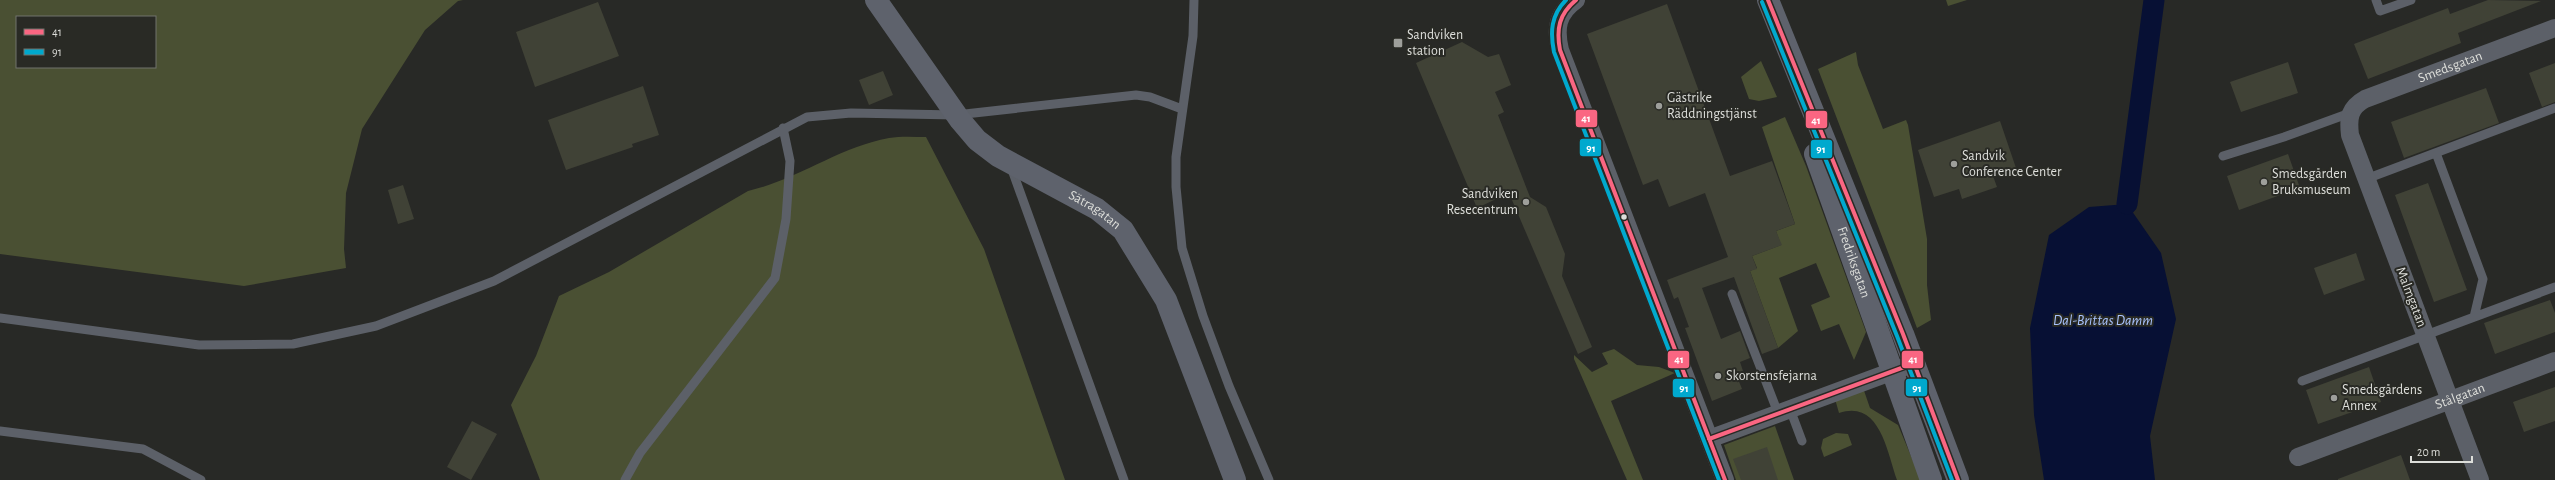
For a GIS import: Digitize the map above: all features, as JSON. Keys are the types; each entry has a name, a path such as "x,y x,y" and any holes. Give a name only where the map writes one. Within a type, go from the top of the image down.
{"street":[{"name":"Sätragatan","path":"876,0 956,115 980,142 1009,162 1097,208 1123,230 1166,300 1235,480"},
{"path":"1576,0 1562,14 1557,24 1557,36 1560,50 1681,370 1725,480"},
{"name":"Fredriksgatan","path":"1761,0 1891,371 1931,480"},
{"name":"Fredriksgatan","path":"1768,0 1915,363 1958,480"},
{"name":"Smedsgatan","path":"2350,113 2356,104 2365,99 2555,28"},
{"name":"Malmgatan","path":"2350,113 2350,135 2480,480"},
{"name":"Stålgatan","path":"2298,457 2555,361"},
{"path":"1709,439 1915,363"}],"lane":[{"path":"1194,0 1193,36 1176,157 1176,187 1182,248 1203,316 1229,386 1269,480"},
{"path":"2376,0 2380,11 2411,0"},
{"path":"0,318 199,345 293,344 376,326 494,280 783,128 807,117 851,112 956,115 1136,95 1150,97 1182,109"},
{"path":"2366,179 2555,108"},
{"path":"2223,156 2284,137 2350,113"},
{"path":"625,480 640,453 775,278 786,219 790,161 783,128"},
{"path":"2436,153 2483,280 2474,317"},
{"path":"1009,162 1124,480"},
{"path":"2302,381 2555,287"},
{"path":"1732,294 1784,411 1802,441"},
{"path":"0,431 143,449 201,480"}],"green space":[{"path":"0,0 463,0 458,1 425,30 362,129 346,193 344,249 346,268 244,286 0,254"},
{"path":"1946,0 1967,0 1948,6"},
{"path":"1856,52 1858,65 1883,129 1906,120 1908,125 1927,239 1927,285 1931,320 1917,328 1818,69"},
{"path":"1761,61 1777,97 1759,101 1749,99 1741,77"},
{"path":"1785,117 1806,166 1866,332 1854,360 1839,324 1821,331 1811,305 1830,297 1816,263 1779,278 1798,331 1778,348 1750,271 1757,268 1752,256 1781,245 1776,231 1795,224 1762,127"},
{"path":"894,137 926,137 984,249 1065,480 540,480 511,405 536,356 559,296 609,272 748,191 784,179 835,156 871,142"},
{"path":"1614,349 1637,365 1659,367 1675,373 1611,401 1643,480 1627,480 1574,359 1574,355 1592,372 1608,364 1602,353"},
{"path":"1861,382 1870,408 1898,425 1921,480 1897,480 1885,443 1880,431 1873,421 1864,414 1853,411 1839,413 1833,392"},
{"path":"1775,426 1794,480 1736,480 1724,445"},
{"path":"1836,433 1848,434 1852,445 1824,457 1821,448 1823,439"}],"water":[{"name":"Dal-Brittas Damm","path":"2127,204 2161,253 2176,319 2150,436 2155,480 2044,480 2034,415 2030,328 2049,235 2089,207"}],"building":[{"path":"2488,0 2541,1 2458,33 2461,43 2368,79 2354,44 2448,8 2450,14"},
{"path":"598,2 619,56 535,87 516,32"},
{"path":"1667,4 1730,176 1772,161 1795,224 1776,231 1782,245 1752,256 1757,269 1750,271 1778,348 1762,354 1734,277 1702,288 1721,339 1740,331 1750,358 1740,362 1743,371 1736,374 1742,389 1712,401 1685,328 1689,327 1678,297 1674,299 1667,280 1728,257 1705,193 1669,207 1658,179 1643,185 1587,34"},
{"path":"1462,42 1488,57 1499,54 1511,85 1495,92 1504,112 1498,115 1530,197 1546,207 1565,254 1562,276 1592,347 1578,354 1509,193 1477,208 1416,63"},
{"path":"2288,62 2298,93 2241,112 2230,82"},
{"path":"2555,63 2555,102 2542,107 2529,73"},
{"path":"883,71 893,95 869,105 859,80"},
{"path":"643,86 659,135 632,144 633,147 566,170 548,120"},
{"path":"2486,88 2499,123 2404,158 2391,122"},
{"path":"2000,121 2016,168 1993,176 1997,187 1962,199 1959,189 1934,197 1918,150"},
{"name":"Smedsgården Bruksmuseum","path":"2288,154 2300,188 2239,210 2227,176"},
{"path":"2428,183 2467,290 2434,302 2395,195"},
{"path":"403,185 414,219 398,224 388,190"},
{"path":"2356,253 2365,280 2324,295 2314,268"},
{"path":"2550,300 2555,313 2555,332 2495,354 2484,323"},
{"path":"2369,367 2381,402 2318,424 2306,390"},
{"path":"2555,387 2555,421 2524,432 2513,402"},
{"path":"472,421 497,434 471,480 447,467"},
{"path":"1767,447 1778,480 1741,480 1733,459"},
{"path":"2401,455 2410,480 2338,480 2338,479"}],"waterway":[{"path":"2127,204 2154,0"}],"transit line":[{"name":"91","path":"1566,0 1557,12 1553,24 1552,38 1554,52 1719,480"},
{"name":"41","path":"1576,0 1570,5 1562,16 1560,22 1558,35 1560,50 1725,480"},
{"name":"41","path":"1768,0 1903,334 1958,480"},
{"name":"91","path":"1762,2 1897,336 1952,480"},
{"name":"41","path":"1709,439 1915,363"}],"place":[{"name":"Sandviken station","path":"1398,43"},
{"name":"Gästrike Räddningstjänst","path":"1659,106"},
{"name":"Sandvik Conference Center","path":"1954,164"},
{"name":"Smedsgården Bruksmuseum","path":"2264,182"},
{"name":"Sandviken Resecentrum","path":"1526,202"},
{"name":"Skorstensfejarna","path":"1718,376"},
{"name":"Smedsgårdens Annex","path":"2334,398"}]}
